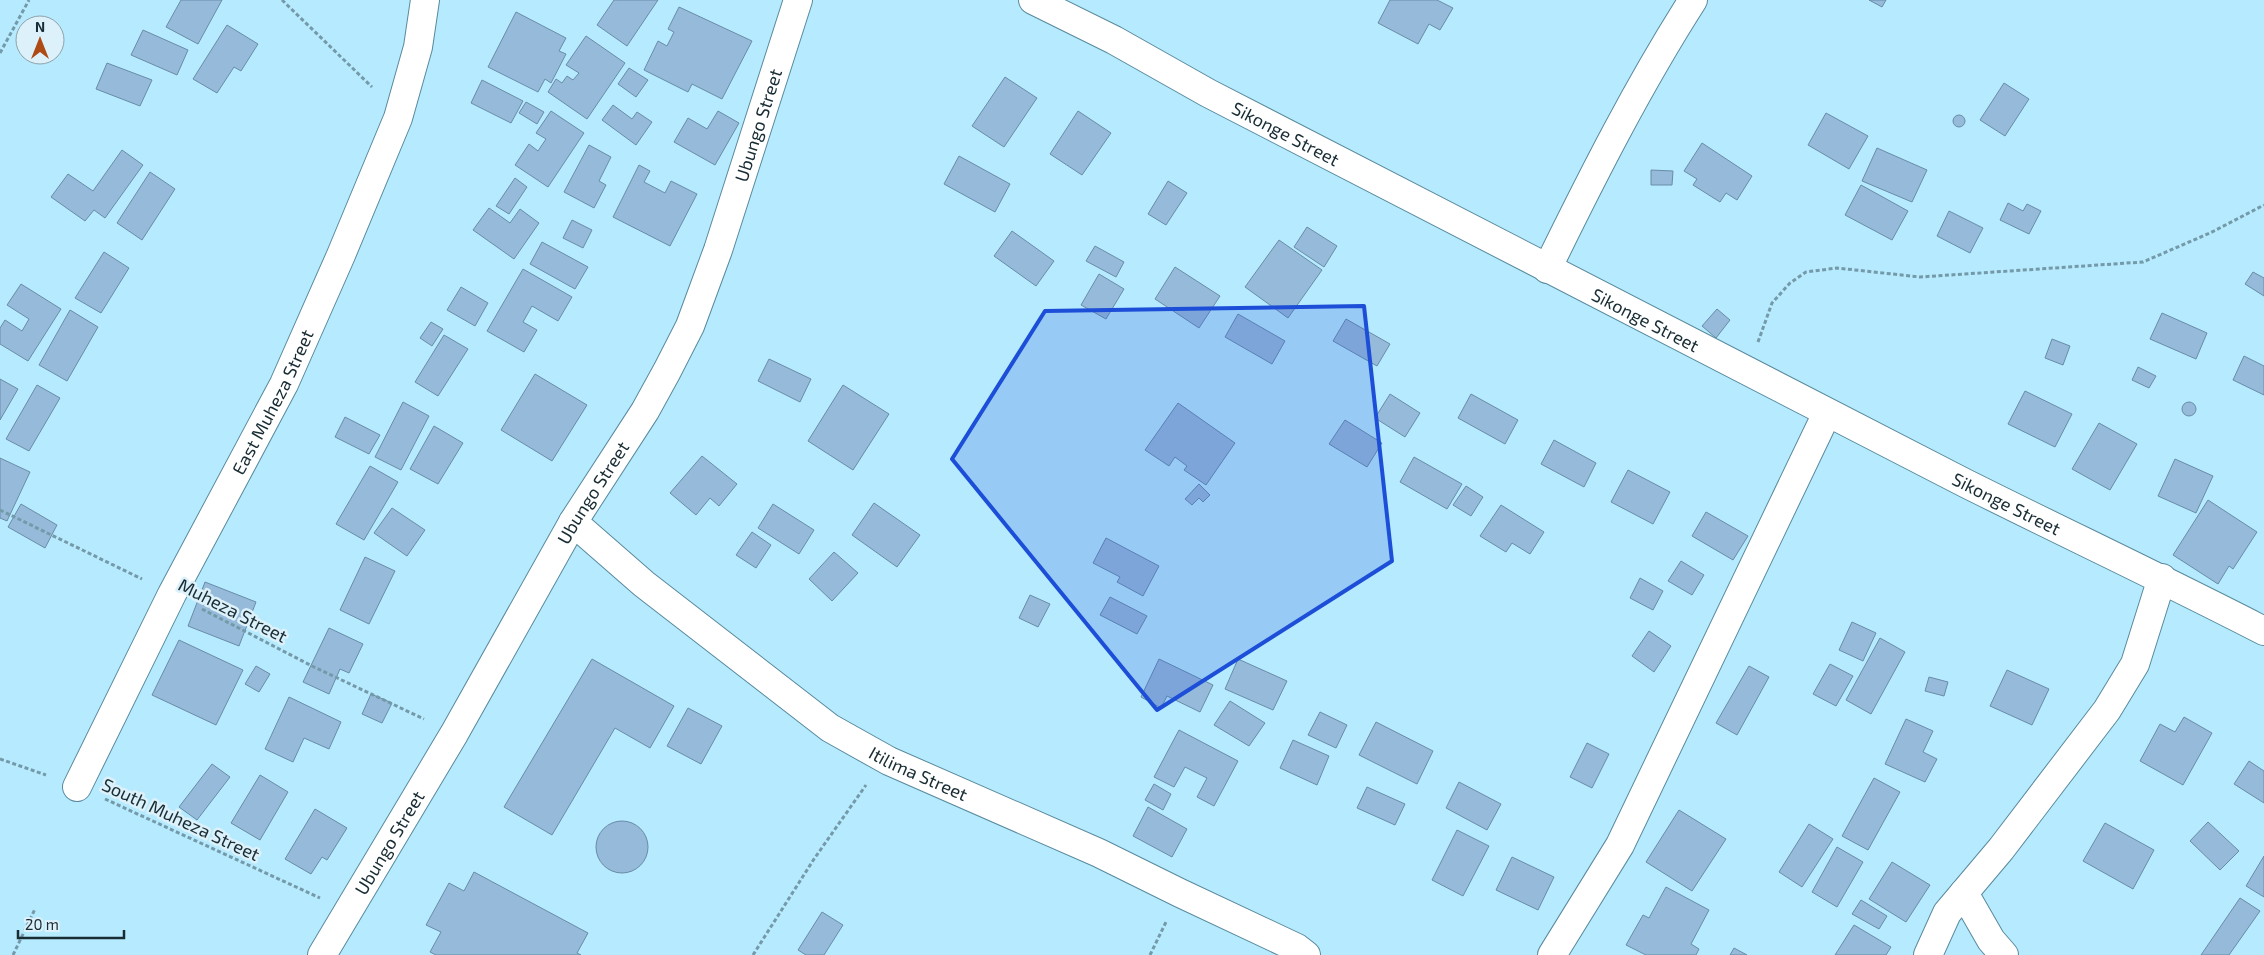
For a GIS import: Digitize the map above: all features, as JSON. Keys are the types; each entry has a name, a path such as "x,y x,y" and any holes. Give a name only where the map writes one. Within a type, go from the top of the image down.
{"street":[{"name":"East Muheza Street","path":"77,787 172,594 284,384 341,255 398,118 418,47 425,0"},
{"name":"Ubungo Street","path":"322,955 454,734 573,522 645,411 690,326 718,250 798,0"},
{"name":"Sikonge Street","path":"1033,0 1114,40 1208,93 1747,371 1969,484 2162,578 2264,631"},
{"path":"1547,268 1593,175 1650,70 1694,0"},
{"path":"1552,955 1620,845 1827,412"},
{"name":"Itilima Street","path":"573,522 644,584 830,728 890,761 1099,853 1297,948 1306,955"},
{"path":"1928,955 1947,913 2001,848 2107,710 2135,664 2162,578"},
{"path":"1964,893 1992,940 2004,955"}],"path":[{"path":"0,53 29,0"},
{"path":"282,0 366,79 398,118"},
{"path":"1747,371 1772,303 1790,283 1806,272 1837,268 1920,277 2143,262 2210,233 2264,206"},
{"name":"Muheza Street","path":"0,510 172,594 312,666 454,734"},
{"name":"South Muheza Street","path":"0,759 77,787 348,910"},
{"path":"753,955 860,791 890,761"},
{"path":"13,955 35,909"}],"highlighted area":[{"path":"1364,306 1392,561 1157,710 952,459 1045,311"}],"building":[{"path":"181,0 222,0 198,44 166,27"},
{"path":"614,0 658,0 627,46 597,25"},
{"path":"1390,0 1437,0 1453,8 1440,30 1429,24 1418,44 1378,23"},
{"path":"1869,0 1886,0 1882,7"},
{"path":"679,7 752,41 722,99 692,84 688,92 644,70 658,41 667,46 674,32 668,29"},
{"path":"516,12 566,38 559,51 566,54 551,83 545,79 538,92 488,67"},
{"path":"227,25 258,44 241,71 234,67 217,93 193,79"},
{"path":"143,30 188,50 177,75 131,55"},
{"path":"586,36 625,63 587,119 548,92 556,79 562,83 567,76 573,80 579,73 566,65"},
{"path":"107,63 152,80 140,106 96,89"},
{"path":"629,68 648,80 636,97 618,84"},
{"path":"1005,77 1037,98 1004,147 972,126"},
{"path":"482,80 523,101 511,123 471,103"},
{"path":"2004,83 2029,99 2005,136 1980,120"},
{"path":"526,102 544,112 537,124 519,113"},
{"path":"613,105 632,119 637,112 652,122 636,145 602,120"},
{"path":"551,111 584,133 548,187 515,165 529,144 538,151 546,139 536,133"},
{"path":"718,111 739,123 715,165 674,142 688,118 707,129"},
{"path":"1078,111 1111,133 1082,175 1050,154"},
{"path":"1826,113 1868,136 1849,169 1808,145"},
{"path":"1959,115 1965,121 1959,127 1953,121"},
{"path":"1702,143 1752,176 1737,200 1726,193 1720,202 1693,185 1697,179 1684,171"},
{"path":"589,145 611,157 599,181 606,185 594,208 564,192"},
{"path":"1877,148 1927,170 1912,202 1862,181"},
{"path":"122,150 143,165 105,218 94,210 85,221 51,197 68,174 93,191"},
{"path":"959,156 1010,184 995,212 944,184"},
{"path":"639,165 650,171 644,182 665,193 671,181 697,194 670,246 613,217"},
{"path":"1651,170 1673,171 1672,185 1651,185"},
{"path":"150,172 175,189 142,240 117,223"},
{"path":"515,178 527,187 509,214 496,206"},
{"path":"1168,181 1187,193 1166,225 1148,214"},
{"path":"1861,185 1908,211 1892,240 1845,215"},
{"path":"2008,203 2023,211 2027,204 2041,211 2029,234 2000,220"},
{"path":"489,208 510,223 520,209 539,223 514,259 473,230"},
{"path":"1949,211 1983,228 1970,253 1937,236"},
{"path":"572,220 592,230 583,248 563,238"},
{"path":"1307,227 1337,246 1324,267 1294,247"},
{"path":"1012,231 1054,261 1036,286 994,256"},
{"path":"1279,240 1322,270 1288,318 1245,287"},
{"path":"542,242 588,267 575,289 530,264"},
{"path":"1095,246 1124,262 1116,277 1086,261"},
{"path":"104,252 129,268 101,313 75,298"},
{"path":"1175,267 1220,296 1199,328 1155,299"},
{"path":"523,269 572,297 558,321 532,306 523,322 537,330 524,352 487,331"},
{"path":"2253,272 2264,278 2264,296 2245,284"},
{"path":"1099,274 1124,289 1106,319 1081,305"},
{"path":"21,284 61,309 28,361 0,344 0,328 5,320 22,331 29,319 7,305"},
{"path":"461,287 488,303 475,326 447,310"},
{"path":"1717,309 1730,320 1716,338 1702,326"},
{"path":"70,310 98,327 67,381 39,365"},
{"path":"2162,313 2207,333 2196,359 2150,339"},
{"path":"1238,314 1285,341 1272,364 1225,337"},
{"path":"1346,319 1390,344 1377,366 1333,341"},
{"path":"431,322 443,329 432,346 420,338"},
{"path":"444,335 468,349 438,396 415,382"},
{"path":"2052,339 2070,346 2063,365 2045,358"},
{"path":"2244,356 2264,366 2264,395 2233,380"},
{"path":"769,359 811,379 800,402 758,381"},
{"path":"2138,367 2156,376 2149,388 2132,380"},
{"path":"535,374 587,405 552,461 501,430"},
{"path":"0,379 18,389 0,420"},
{"path":"37,385 60,398 29,451 6,439"},
{"path":"843,385 889,414 853,470 808,441"},
{"path":"2025,391 2072,414 2055,447 2008,424"},
{"path":"1390,394 1420,413 1405,437 1375,418"},
{"path":"1471,394 1518,420 1505,444 1458,418"},
{"path":"403,402 429,416 401,470 375,457"},
{"path":"2186,402 2192,402 2196,409 2192,416 2186,416 2182,412 2182,406"},
{"path":"1178,403 1235,443 1206,485 1184,470 1187,466 1175,457 1169,466 1145,450"},
{"path":"345,417 380,435 369,454 335,437"},
{"path":"1345,420 1382,443 1367,467 1329,444"},
{"path":"2099,423 2137,444 2110,490 2072,469"},
{"path":"434,426 463,443 438,484 410,469"},
{"path":"1554,440 1596,463 1584,487 1541,464"},
{"path":"702,456 737,484 719,506 710,498 696,515 670,493"},
{"path":"1414,457 1462,484 1447,509 1400,482"},
{"path":"0,458 30,472 7,521 0,518"},
{"path":"2175,459 2213,476 2196,513 2158,496"},
{"path":"370,466 398,482 364,540 336,524"},
{"path":"1628,470 1670,492 1653,524 1611,502"},
{"path":"1199,484 1210,495 1203,502 1199,498 1192,505 1185,499"},
{"path":"1466,486 1483,497 1471,516 1453,505"},
{"path":"2208,500 2257,532 2233,569 2229,566 2218,584 2173,555"},
{"path":"874,503 920,535 897,567 852,535"},
{"path":"21,504 57,525 45,548 8,527"},
{"path":"773,504 814,530 799,554 758,528"},
{"path":"1501,505 1544,532 1530,554 1512,543 1506,552 1480,536"},
{"path":"392,508 425,530 407,556 374,533"},
{"path":"1706,512 1748,536 1733,560 1692,536"},
{"path":"752,532 771,545 756,568 736,555"},
{"path":"1106,538 1159,566 1143,596 1117,582 1120,577 1093,563"},
{"path":"834,552 858,573 832,601 809,579"},
{"path":"365,557 395,571 369,624 340,610"},
{"path":"1681,561 1704,575 1692,595 1668,581"},
{"path":"1640,578 1663,591 1653,610 1630,598"},
{"path":"205,582 256,602 239,646 188,626"},
{"path":"1030,595 1050,604 1038,627 1019,618"},
{"path":"1110,597 1147,616 1137,634 1100,615"},
{"path":"1852,622 1876,633 1863,661 1839,650"},
{"path":"329,628 363,644 349,673 340,669 329,694 303,682"},
{"path":"1649,631 1671,646 1654,672 1632,656"},
{"path":"1880,638 1905,652 1871,714 1846,700"},
{"path":"179,640 243,670 216,725 152,695"},
{"path":"592,659 674,706 650,748 615,728 552,835 504,807"},
{"path":"1159,659 1213,685 1200,712 1167,696 1161,708 1141,697"},
{"path":"1238,659 1287,681 1273,710 1225,689"},
{"path":"1830,664 1853,676 1836,706 1813,694"},
{"path":"256,666 270,674 259,692 245,684"},
{"path":"1749,666 1769,677 1737,735 1716,723"},
{"path":"2007,670 2049,689 2032,725 1990,706"},
{"path":"1929,677 1948,682 1944,696 1925,691"},
{"path":"371,694 392,703 382,723 362,714"},
{"path":"289,697 341,722 329,749 304,738 293,762 265,749"},
{"path":"1230,701 1265,723 1249,746 1214,725"},
{"path":"688,708 722,726 701,764 667,746"},
{"path":"1320,712 1347,725 1336,748 1308,735"},
{"path":"2184,717 2212,733 2183,785 2140,761 2160,724 2175,732"},
{"path":"1906,719 1933,731 1923,752 1937,759 1925,782 1885,764"},
{"path":"1376,722 1433,751 1417,784 1359,755"},
{"path":"1179,730 1238,761 1214,806 1197,797 1207,778 1185,767 1174,787 1154,777"},
{"path":"1293,740 1329,756 1317,785 1280,768"},
{"path":"1587,743 1609,754 1592,788 1570,777"},
{"path":"2249,761 2264,771 2264,803 2234,784"},
{"path":"212,764 230,777 197,820 179,807"},
{"path":"260,775 288,792 260,840 231,823"},
{"path":"1874,778 1900,792 1868,850 1842,836"},
{"path":"1459,782 1501,804 1487,830 1446,808"},
{"path":"1154,784 1171,794 1163,810 1145,800"},
{"path":"1367,787 1405,804 1395,825 1357,808"},
{"path":"1148,807 1187,829 1172,857 1133,836"},
{"path":"315,809 347,828 327,860 322,857 311,874 285,859"},
{"path":"1679,810 1726,839 1692,891 1646,862"},
{"path":"622,821 632,823 640,829 646,837 648,847 646,857 640,865 632,871 622,873 612,871 604,865 598,857 596,847 598,837 604,829 612,823"},
{"path":"2208,822 2239,851 2220,870 2190,841"},
{"path":"2105,823 2154,850 2133,889 2083,861"},
{"path":"1809,824 1833,839 1802,887 1779,872"},
{"path":"1457,830 1489,846 1463,896 1432,880"},
{"path":"1837,847 1863,862 1837,907 1812,892"},
{"path":"2264,856 2264,897 2246,886"},
{"path":"1512,857 1554,877 1538,910 1496,890"},
{"path":"1892,862 1930,885 1906,922 1869,899"},
{"path":"474,872 588,933 577,953 581,955 436,955 430,952 441,932 426,925 449,883 464,891"},
{"path":"1666,887 1709,910 1691,944 1699,949 1696,955 1646,955 1626,945 1643,915 1649,918"},
{"path":"2240,898 2260,911 2229,955 2201,955"},
{"path":"1861,900 1887,916 1879,929 1852,914"},
{"path":"822,912 843,925 824,955 806,955 798,950"},
{"path":"1854,925 1891,947 1886,955 1835,955"},
{"path":"1734,948 1747,955 1730,955"}]}
